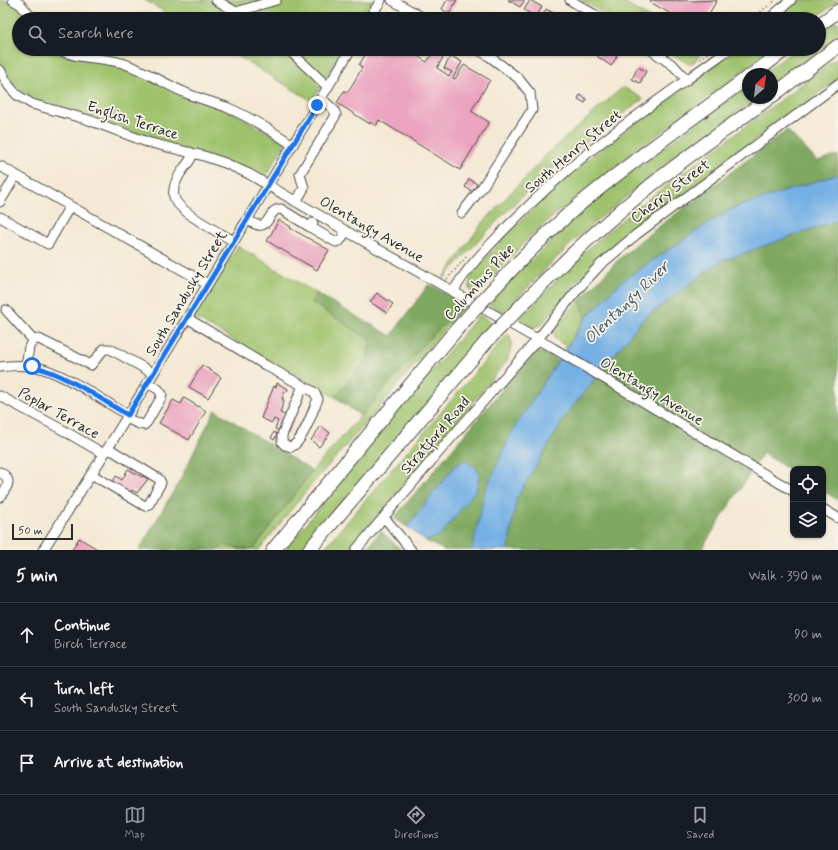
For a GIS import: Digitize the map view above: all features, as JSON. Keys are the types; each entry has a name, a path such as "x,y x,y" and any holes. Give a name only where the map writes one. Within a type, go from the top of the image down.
{"highway":[{"path":"826,20 838,11"},
{"path":"826,55 838,46"},
{"path":"760,68 776,56"},
{"path":"778,91 825,56"},
{"name":"Columbus Pike","path":"273,550 456,330 524,256 579,205 742,82"},
{"path":"309,550 487,341 547,278 583,244 644,191 761,104"}],"street":[{"path":"13,0 20,4 27,12"},
{"path":"216,0 233,12"},
{"path":"248,12 276,0"},
{"path":"373,12 381,0"},
{"path":"392,0 413,12"},
{"path":"570,0 590,12"},
{"path":"777,12 790,0"},
{"path":"80,56 116,62 134,67 186,93 246,116 271,130 293,145"},
{"path":"295,56 328,87"},
{"name":"South Sandusky Street","path":"43,550 106,451 347,56"},
{"path":"462,213 483,186 532,110 530,93 518,78 489,56"},
{"path":"660,56 674,66 687,80"},
{"name":"South Henry Street","path":"453,292 470,267 520,214 548,188 601,142 720,56"},
{"name":"English Terrace","path":"0,70 17,95 32,104 89,120 147,142 190,152 225,163 269,184"},
{"name":"Cherry Street","path":"537,340 578,289 618,249 838,84"},
{"path":"296,202 304,188 300,174 336,115 334,110 321,98"},
{"path":"190,152 190,161 185,166 176,182 174,199 185,211 234,241"},
{"path":"0,166 208,284"},
{"path":"0,202 16,175"},
{"name":"Olentangy Avenue","path":"269,184 296,202 346,231 553,348 790,489"},
{"path":"0,217 48,244 70,206"},
{"path":"247,220 258,226 262,225 266,222 273,211 276,209 281,209 336,242 340,241 346,231"},
{"path":"310,227 318,214"},
{"path":"6,310 33,340"},
{"path":"187,318 265,365 314,392 318,399 300,439 296,445 291,447 282,442 282,435 303,386"},
{"path":"33,340 39,339 91,366 104,349 110,349 153,373"},
{"path":"26,366 29,347 33,340"},
{"name":"Stratford Road","path":"356,550 537,340"},
{"path":"0,368 12,365 47,370 61,376 139,424 144,425 162,394 158,389 147,383"},
{"name":"Poplar Terrace","path":"0,396 159,479 161,483 149,504 145,506 91,474"},
{"path":"0,472 6,476 8,482 0,497"},
{"path":"826,511 838,518"},
{"path":"384,517 411,550"}],"path":[{"path":"760,12 776,0"}],"green space":[{"path":"0,0 4,0 13,3 23,12 12,12 12,56 73,56 114,63 231,111 286,143 264,179 152,140 123,128 78,113 44,105 16,87 0,64"},
{"path":"145,0 373,0 366,12 165,12"},
{"path":"581,0 619,0 640,12 601,12"},
{"path":"799,0 838,0 823,12 784,12"},
{"path":"833,22 838,22 838,38 826,47 826,27"},
{"path":"238,56 339,56 312,101"},
{"path":"675,56 699,56 700,57 690,65"},
{"path":"727,56 764,56 747,68 742,68 742,72 594,182 529,237 477,295 469,289 470,280 473,273 534,207 593,155"},
{"path":"786,56 814,56 778,83 778,68 770,68"},
{"path":"838,57 838,79 612,249 581,277 542,324 531,329 517,322 581,255 630,213 775,104 778,104 778,102"},
{"path":"623,87 643,99 546,174 498,220 442,280 480,226 549,152"},
{"path":"742,89 742,104 749,104 665,166 597,221 556,259 504,313 489,305 514,277 591,202"},
{"path":"787,130 817,161 838,155 838,174 734,208 695,232 621,282 585,318 580,300 619,259 640,241"},
{"path":"838,220 838,500 826,493 826,466 790,466 790,470 763,453 701,550 508,550 516,499 569,411 643,319 721,261"},
{"path":"238,246 316,293 313,303 371,340 367,360 335,397 193,317"},
{"path":"429,284 465,305 432,335 361,416 335,397 367,360 371,340 312,303 316,293 391,336"},
{"path":"580,300 585,318 567,347 555,339 554,328"},
{"path":"465,305 366,423 311,485 259,550 253,550 312,471 432,335"},
{"path":"479,315 495,325 303,550 285,550 348,472"},
{"path":"508,334 512,343 507,361 349,550 323,550"},
{"path":"543,352 558,361 513,430 485,491 472,550 444,550 426,541 441,535 455,466 407,527 394,518 533,353"},
{"path":"215,410 312,471 253,550 224,545 219,550 139,550 180,480"},
{"path":"381,531 401,550 365,550"},
{"path":"223,545 248,550 219,550"}],"water":[{"name":"Olentangy River","path":"838,174 838,220 721,261 643,319 569,411 516,499 508,550 472,550 485,491 513,430 586,318 621,282 695,232 734,208"},
{"path":"464,460 476,467 479,474 477,488 441,535 426,541 407,527 455,466"}],"building":[{"path":"447,0 457,0 450,12 446,12 442,9"},
{"path":"508,0 525,0 520,7"},
{"path":"530,0 542,7 539,12 527,12 524,10"},
{"path":"651,0 717,0 710,12 668,12 650,2"},
{"path":"364,56 417,56 427,62 431,56 444,56 437,68 449,76 452,72 444,68 451,56 462,62 453,78 455,79 464,65 490,80 471,111 489,122 460,170 379,120 376,126 370,122 370,124 337,103 344,91 348,92 362,68 359,65"},
{"path":"597,56 617,56 611,66"},
{"path":"638,67 646,71 640,83 632,79"},
{"path":"580,95 587,99 585,103 578,99"},
{"path":"469,179 477,184 473,192 465,187"},
{"path":"279,220 291,227 290,228 329,250 317,270 267,241"},
{"path":"377,293 393,304 387,313 370,302"},
{"path":"202,365 221,377 208,398 189,387"},
{"path":"277,383 288,389 287,392 285,391 282,399 284,400 280,413 294,419 288,434 275,429 278,421 274,419 272,423 261,418 274,386 276,387"},
{"path":"184,398 206,411 189,440 159,423 173,400 181,404"},
{"path":"321,426 330,433 319,447 311,440"},
{"path":"274,432 277,434 274,440 271,438"},
{"path":"128,469 148,479 137,493 132,490 129,494 112,484 116,476 122,480"},
{"path":"79,538 99,550 72,550"}],"route":[{"path":"32,366 61,376 128,415 317,105"}]}
